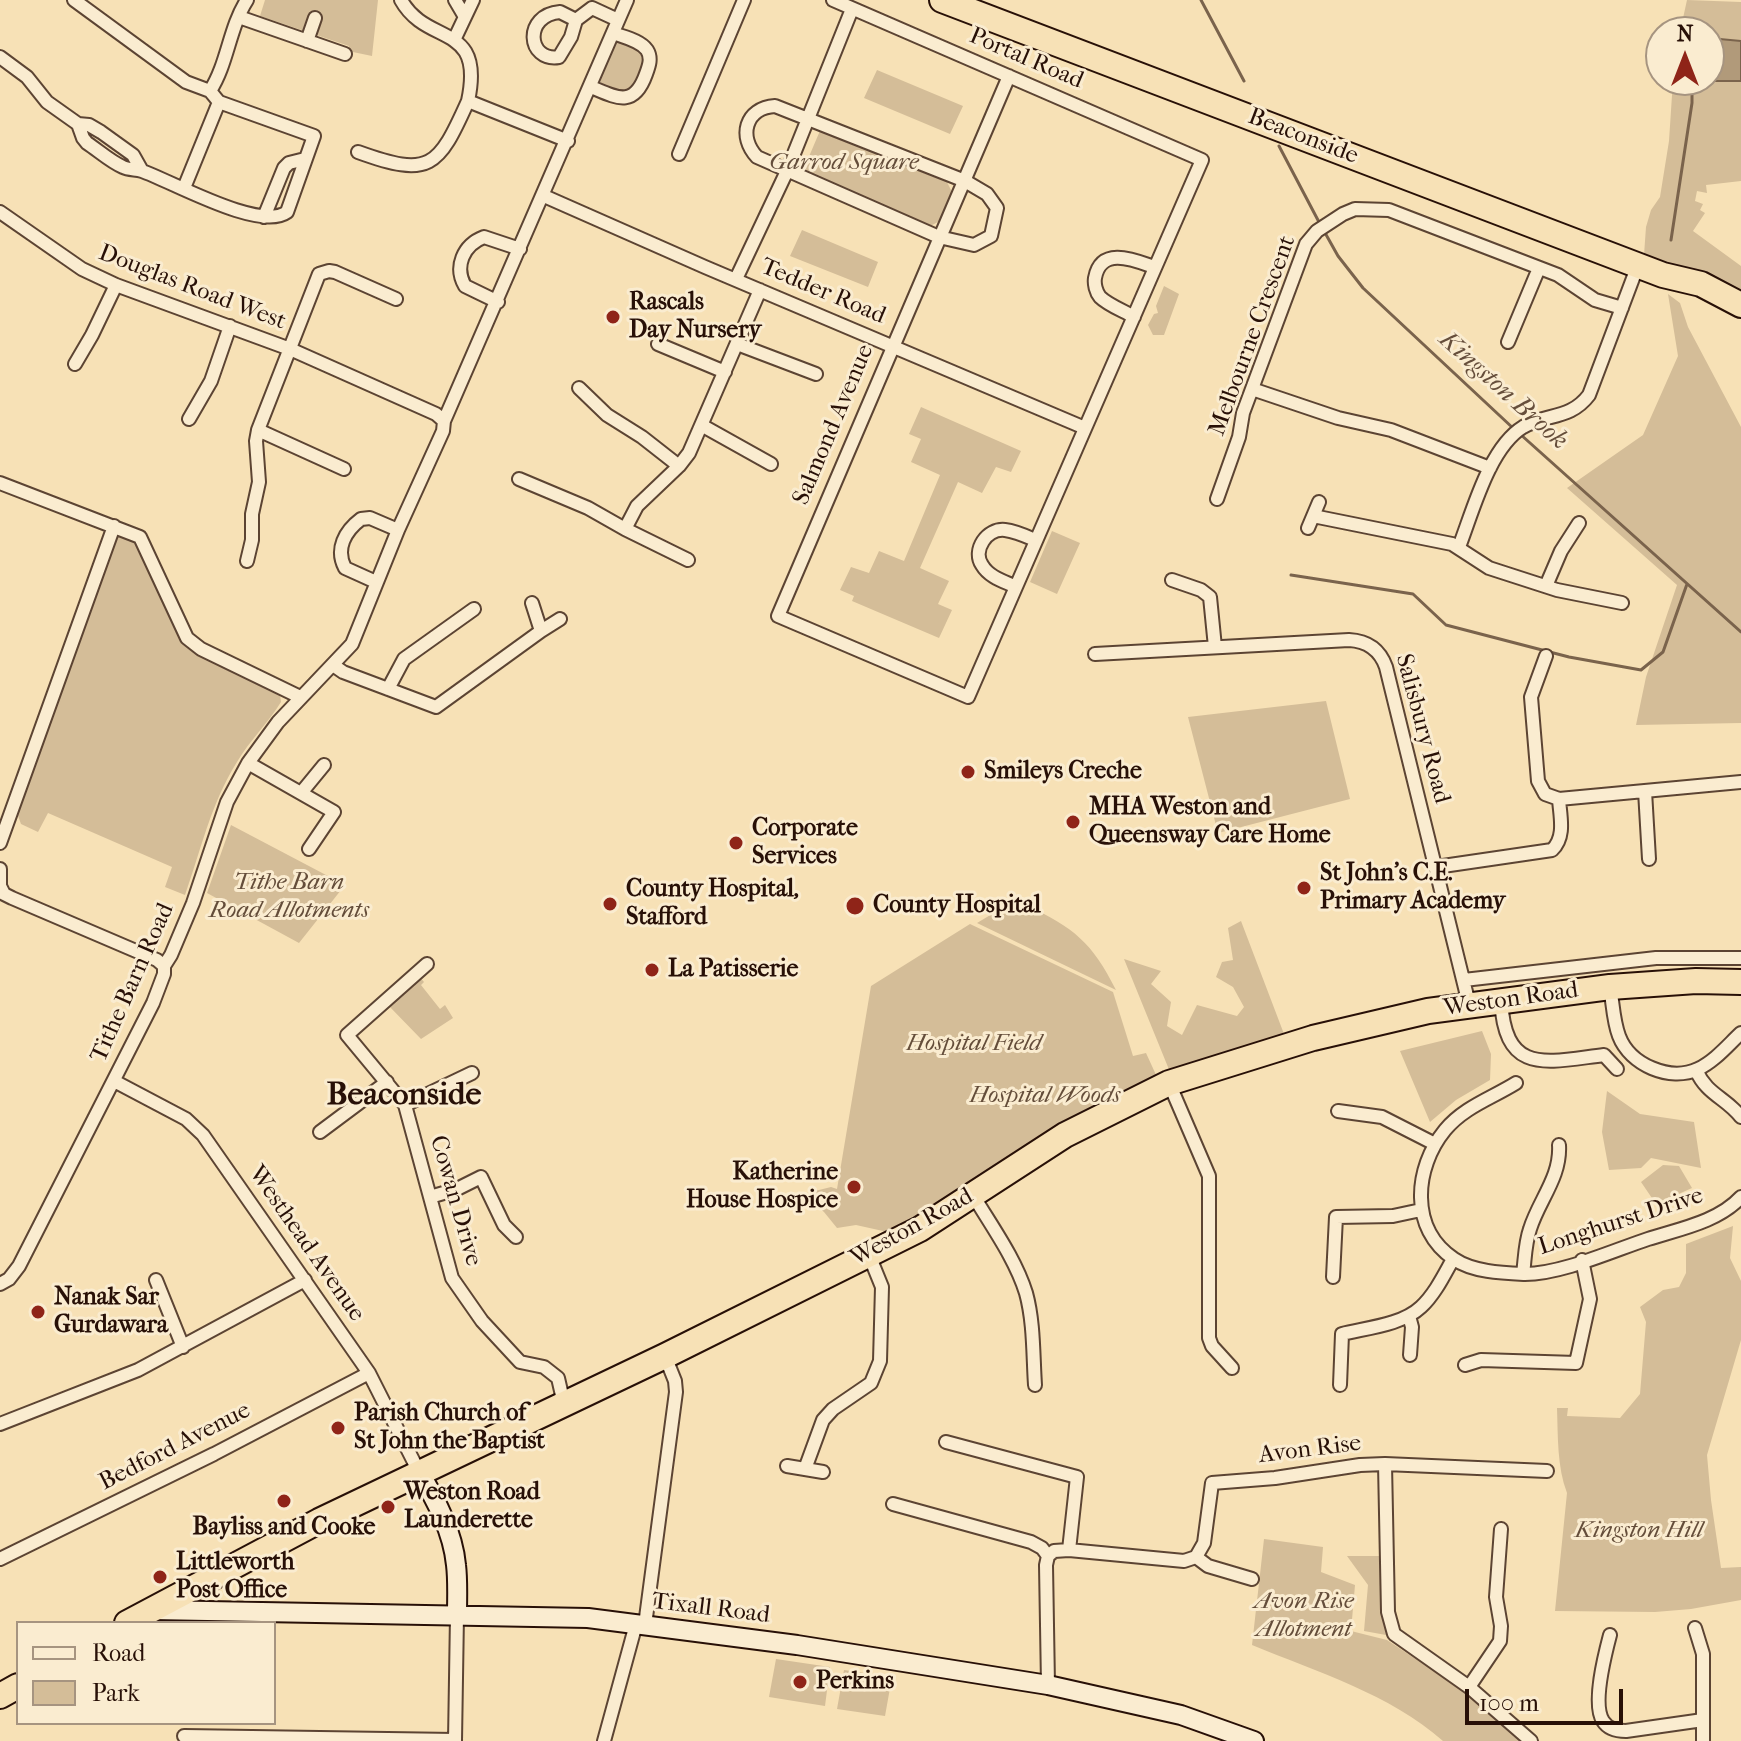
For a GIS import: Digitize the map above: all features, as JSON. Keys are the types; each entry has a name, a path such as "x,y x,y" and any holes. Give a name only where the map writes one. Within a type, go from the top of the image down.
{"highway":[{"name":"Beaconside","path":"942,0 1663,275 1701,284 1741,305"},
{"name":"Beaconside","path":"1663,275 1741,322"},
{"name":"Weston Road","path":"130,1621 273,1544 665,1356 920,1229 1065,1135 1169,1083 1466,992 1501,1000 1610,987 1696,981 1741,982"}],"street":[{"path":"0,57 27,77 32,95 78,124 89,125 101,132 133,155 142,171 264,217 284,168 289,163 305,159 314,136 219,102 210,91 186,82 74,0"},
{"path":"210,91 220,76 247,0"},
{"path":"358,152 406,167 431,160 448,144 468,101 471,70 455,38 414,18 401,0"},
{"path":"455,0 465,17"},
{"path":"455,38 473,0"},
{"name":"Tithe Barn Road","path":"0,1284 14,1275 19,1266 153,1003 164,966 193,903 227,802 248,763 300,697 352,644 398,530 443,431 444,421 627,0"},
{"path":"679,154 744,0"},
{"name":"Portal Road","path":"833,0 1202,160 1154,267"},
{"path":"576,20 591,4 618,20"},
{"path":"736,279 787,171 852,9"},
{"path":"239,17 345,54"},
{"path":"307,41 315,18"},
{"path":"591,87 621,98 631,97 642,86 650,65 647,50 613,33"},
{"name":"Salmond Avenue","path":"1009,76 778,616 968,697 1014,586"},
{"path":"468,101 568,141"},
{"path":"184,188 219,102"},
{"path":"770,106 784,108 809,118 965,181 987,194 997,208 991,236 974,245 939,237 787,171 757,157 749,149 745,129 760,109 770,106"},
{"name":"Tedder Road","path":"544,196 1085,428"},
{"name":"Melbourne Crescent","path":"1217,499 1235,451 1243,413 1306,244 1317,231 1355,209 1389,210 1539,268 1567,280 1595,300 1622,308"},
{"name":"Douglas Road West","path":"0,212 82,269 116,285 290,349 436,414 444,421"},
{"path":"498,302 465,286 458,270 460,263 470,247 484,237 520,249"},
{"path":"1035,540 1002,529 988,534 979,551 980,562 990,575 1014,586 1035,540 1085,428 1134,317 1154,267 1128,257 1106,260 1098,271 1095,286 1100,297 1134,317"},
{"path":"1459,547 1490,468 1508,440 1525,426 1564,415 1583,402 1594,384 1638,265"},
{"path":"1508,342 1539,268"},
{"path":"247,561 259,482 258,430 315,283 324,272 335,272 396,299"},
{"path":"75,364 116,285"},
{"path":"625,529 637,506 679,466 703,426 760,290"},
{"path":"189,419 211,381 230,326"},
{"path":"658,344 725,372"},
{"path":"737,344 816,374"},
{"path":"579,388 607,415 679,466"},
{"path":"1252,389 1338,418 1391,430 1490,468"},
{"path":"703,426 771,464"},
{"path":"258,430 344,469"},
{"path":"519,479 588,508 688,560"},
{"path":"0,483 140,537 187,638 201,649 300,697"},
{"path":"1319,502 1311,522 1380,528 1459,547 1489,568 1568,593 1622,603"},
{"path":"376,582 345,568 341,554 345,535 361,519 370,518 398,530"},
{"path":"1546,586 1561,551 1579,523"},
{"path":"0,843 114,526"},
{"path":"1172,580 1201,590 1210,597 1215,647"},
{"path":"532,603 541,631"},
{"path":"388,689 404,659 474,609"},
{"path":"333,665 343,672 436,707 560,619"},
{"name":"Salisbury Road","path":"1095,654 1349,640 1358,640 1375,648 1382,655 1386,667 1466,992"},
{"path":"1546,656 1531,697 1538,781 1545,794 1559,799 1741,782"},
{"path":"248,763 334,812 309,849"},
{"path":"301,793 324,765"},
{"path":"1645,791 1649,859"},
{"path":"1436,867 1552,850 1560,840 1559,799"},
{"path":"0,869 0,886 4,894 157,960 164,966"},
{"name":"Weston Road","path":"1466,992 1656,958 1741,958"},
{"name":"Cowan Drive","path":"427,964 347,1035 405,1105 452,1278 482,1321 520,1362 544,1367 558,1378 564,1404"},
{"path":"1610,987 1619,1035 1630,1052 1646,1065 1666,1072 1696,1070 1741,1033"},
{"path":"1501,1000 1505,1033 1519,1053 1547,1061 1604,1055 1617,1069"},
{"path":"1696,1070 1707,1089 1733,1107 1741,1117"},
{"path":"405,1105 472,1073"},
{"name":"Westhead Avenue","path":"114,1081 195,1126 369,1373 419,1472"},
{"path":"320,1132 387,1082"},
{"path":"1169,1083 1209,1176 1209,1338 1212,1346 1232,1368"},
{"path":"1340,1385 1342,1334 1409,1316 1432,1295 1453,1259 1430,1233 1421,1210 1421,1184 1435,1144 1458,1116 1516,1083"},
{"path":"1338,1111 1382,1117 1435,1144"},
{"path":"1523,1274 1529,1231 1556,1173 1559,1145"},
{"path":"430,1197 457,1189 481,1177 504,1225 516,1237"},
{"path":"973,1195 1009,1254 1025,1292 1030,1316 1035,1385"},
{"name":"Longhurst Drive","path":"1453,1259 1477,1269 1523,1274 1554,1271 1697,1223 1728,1209 1741,1197"},
{"path":"1333,1277 1336,1217 1393,1216 1421,1210"},
{"path":"805,1469 823,1420 833,1409 871,1383 880,1361 882,1287 869,1255"},
{"path":"1465,1365 1481,1360 1576,1363 1590,1299 1582,1260"},
{"path":"156,1280 183,1347"},
{"path":"0,1424 138,1370 305,1280"},
{"path":"1409,1316 1412,1327 1410,1355"},
{"path":"604,1741 640,1624 676,1392 665,1356"},
{"name":"Bedford Avenue","path":"0,1559 214,1454 369,1373"},
{"path":"946,1442 1077,1477 1069,1550"},
{"path":"1385,1464 1547,1471"},
{"name":"Avon Rise","path":"1196,1557 1204,1543 1212,1483 1385,1464 1390,1625 1394,1634 1469,1687 1531,1741"},
{"path":"787,1466 823,1472"},
{"path":"184,1733 455,1740 456,1565 451,1540 433,1495 419,1472"},
{"path":"893,1504 1031,1542 1048,1556"},
{"path":"1469,1687 1500,1641 1496,1597 1501,1529"},
{"path":"1048,1685 1046,1565 1048,1556 1054,1551 1184,1561 1196,1557 1208,1566 1252,1579"},
{"name":"Tixall Road","path":"151,1609 187,1617 457,1615 588,1618 640,1624 849,1652 1048,1685 1181,1715 1254,1741"},
{"path":"1695,1628 1703,1654 1703,1741"},
{"path":"1610,1635 1603,1662 1599,1705 1600,1715 1607,1726 1616,1731 1626,1731 1703,1720"}],"green space":[{"path":"265,0 378,0 372,56 348,51 349,46 260,16"},
{"path":"1687,0 1741,2 1741,42 1725,40 1725,16 1684,16"},
{"path":"618,40 640,49 647,61 635,87 624,94 601,87 604,62"},
{"path":"877,70 963,106 950,134 864,98"},
{"path":"1725,81 1741,81 1741,181 1706,185 1707,193 1697,191 1695,201 1703,204 1700,210 1705,213 1693,231 1741,266 1741,293 1708,275 1644,255 1646,227 1651,210 1660,197 1672,96 1725,96"},
{"name":"Garrod Square","path":"822,126 947,182 953,194 941,219 927,226 802,173"},
{"path":"802,230 878,262 868,287 790,256"},
{"path":"1164,286 1179,294 1164,335 1153,335 1148,325 1154,314 1158,313 1156,306"},
{"path":"1668,294 1680,303 1688,327 1741,427 1741,723 1636,725 1646,677 1677,585 1567,488 1643,435 1678,356"},
{"path":"921,407 1021,451 1011,472 996,467 982,493 958,482 920,568 949,581 938,604 952,610 939,638 852,601 854,596 840,590 851,567 869,573 879,551 904,561 940,475 911,462 921,439 909,434"},
{"path":"1052,531 1080,543 1057,594 1030,582"},
{"path":"116,532 139,545 185,641 280,695 281,702 242,754 220,794 185,895 165,887 172,867 48,813 38,832 21,824 17,813"},
{"path":"1326,701 1350,799 1218,833 1188,717"},
{"name":"Tithe Barn Road Allotments","path":"231,825 345,885 299,943 207,893"},
{"path":"1026,905 1057,921 1080,938 1099,960 1116,990 977,923 1002,908"},
{"path":"1241,921 1284,1034 1170,1072 1124,959 1161,971 1151,984 1171,1002 1167,1026 1182,1035 1197,1005 1237,1016 1244,1007 1233,987 1216,977 1222,962 1233,960 1228,928"},
{"name":"Hospital Field","path":"970,924 1113,992 1133,1056 1146,1053 1157,1077 998,1164 892,1233 856,1225 837,1228 803,1194 831,1187 837,1189 871,986"},
{"path":"419,976 424,982 421,985 440,1009 445,1005 453,1018 421,1039 388,1005"},
{"path":"1482,1031 1491,1054 1490,1080 1456,1100 1430,1122 1400,1051"},
{"path":"1607,1091 1640,1114 1694,1122 1701,1168 1651,1158 1641,1168 1609,1170 1602,1132"},
{"path":"1663,1165 1679,1166 1692,1188 1656,1204 1641,1182"},
{"name":"Kingston Hill","path":"1733,1226 1730,1258 1741,1281 1741,1340 1707,1455 1721,1568 1741,1567 1741,1600 1655,1612 1555,1611 1567,1493 1560,1462 1557,1408 1568,1408 1567,1416 1620,1418 1640,1394 1646,1322 1640,1307 1663,1290 1679,1287 1686,1273 1686,1244"},
{"name":"Avon Rise Allotment","path":"1264,1539 1323,1547 1321,1572 1355,1585 1351,1631 1387,1640 1464,1691 1523,1741 1443,1741 1422,1724 1376,1697 1252,1645"},
{"path":"1347,1556 1383,1556 1386,1635 1364,1631 1368,1585"},
{"name":"Perkins","path":"776,1659 830,1667 825,1706 769,1697"},
{"name":"Perkins","path":"844,1670 892,1677 885,1716 837,1709"}],"shaded area":[{"path":"1725,40 1741,41 1741,81 1725,81"}],"waterway":[{"name":"Kingston Brook","path":"1201,0 1244,81"},
{"path":"1671,240 1692,96"},
{"name":"Kingston Brook","path":"1279,146 1320,224"},
{"name":"Kingston Brook","path":"1324,231 1338,256 1363,288 1514,429"},
{"name":"Kingston Brook","path":"1520,434 1741,632"},
{"path":"1291,575 1413,594 1446,625 1569,657 1641,670 1663,652 1687,584"}],"place":[{"name":"Rascals Day Nursery","path":"613,317"},
{"name":"Smileys Creche","path":"968,772"},
{"name":"MHA Weston and Queensway Care Home","path":"1073,822"},
{"name":"Corporate Services","path":"736,843"},
{"name":"St John's C.E. Primary Academy","path":"1304,888"},
{"name":"County Hospital, Stafford","path":"610,904"},
{"name":"County Hospital","path":"855,906"},
{"name":"La Patisserie","path":"652,970"},
{"name":"Katherine House Hospice","path":"854,1187"},
{"name":"Nanak Sar Gurdawara","path":"38,1312"},
{"name":"Parish Church of St John the Baptist","path":"338,1428"},
{"name":"Bayliss and Cooke","path":"284,1501"},
{"name":"Weston Road Launderette","path":"388,1507"},
{"name":"Littleworth Post Office","path":"160,1577"},
{"name":"Perkins","path":"800,1682"}],"district":[{"name":"Beaconside","path":"404,1096"}],"park label":[{"name":"Hospital Woods","path":"1045,1096"}]}
